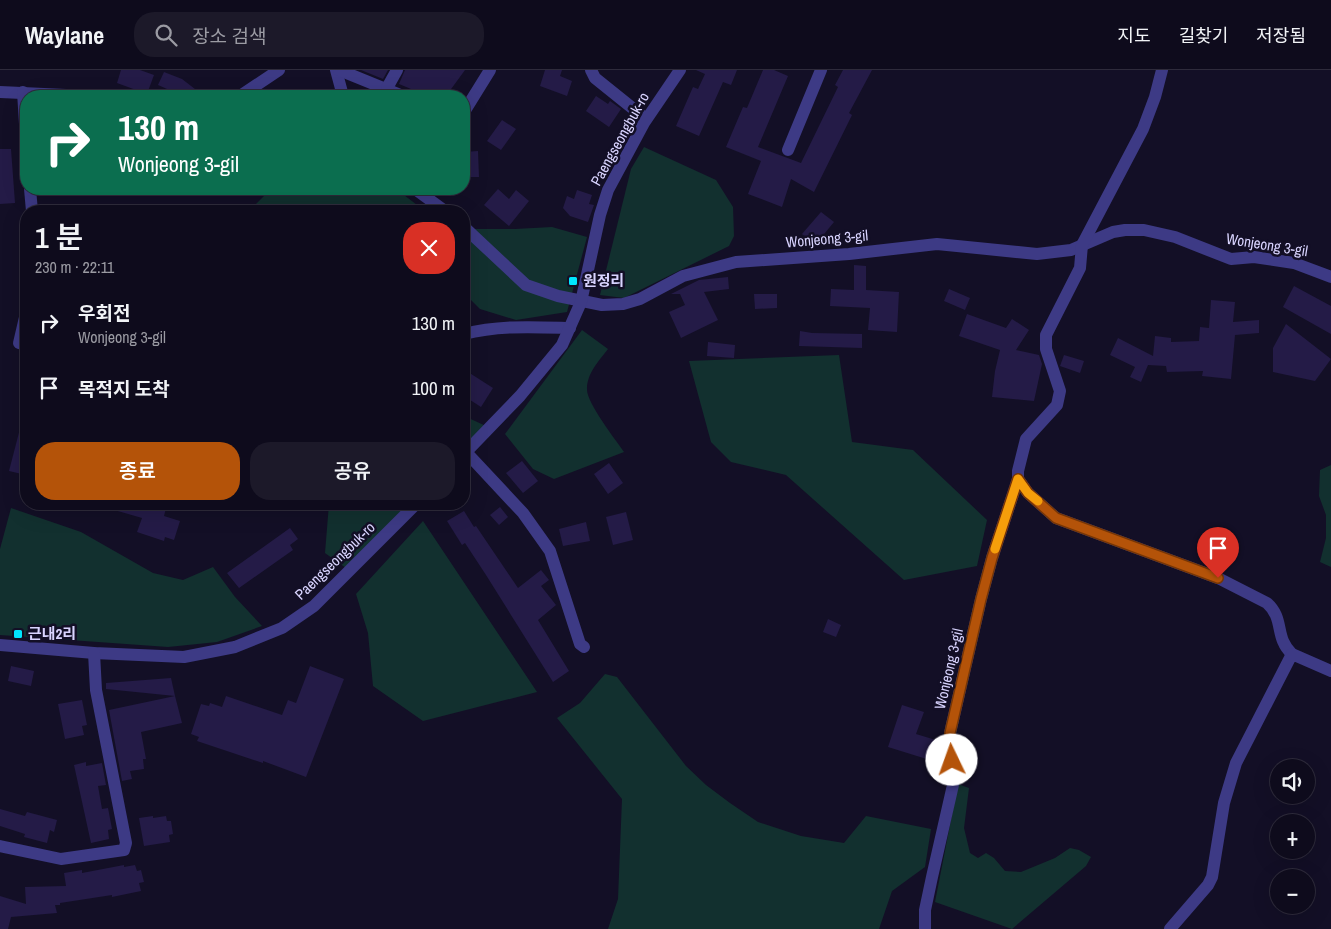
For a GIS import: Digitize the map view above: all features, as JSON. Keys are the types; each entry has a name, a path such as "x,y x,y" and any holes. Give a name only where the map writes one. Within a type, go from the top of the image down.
{"street":[{"path":"249,90 279,70"},
{"path":"337,70 391,90"},
{"path":"337,70 341,90"},
{"path":"387,88 397,70"},
{"path":"470,102 490,70"},
{"path":"591,70 595,78 646,119"},
{"name":"Paengseongbuk-ro","path":"470,448 520,396 562,345 581,302 600,215 608,190 646,119 680,70"},
{"path":"788,150 821,70"},
{"name":"Wonjeong 3-gil","path":"925,929 925,910 953,785 950,733 990,566 1018,479 1018,471 1026,439 1057,406 1060,391 1046,349 1046,335 1080,268 1082,245 1143,129 1155,97 1162,70"},
{"path":"0,92 20,92"},
{"path":"423,195 437,205"},
{"name":"Wonjeong 3-gil","path":"470,233 526,285 581,302 602,305 623,304 640,300 683,276 736,262 849,254 937,244 1037,254 1070,250 1113,232 1144,230 1175,237 1231,259 1254,257 1294,263 1331,277"},
{"path":"470,333 486,329 527,327 570,328"},
{"path":"470,458 524,512 550,551 580,644 584,647"},
{"path":"1018,479 1028,493 1056,518 1209,574 1267,603 1278,620 1281,640 1292,654 1331,671"},
{"name":"Paengseongbuk-ro","path":"0,645 94,653 184,657 235,647 282,628 314,606 410,510"},
{"path":"0,846 61,859 124,850 126,843 96,690 94,653"},
{"path":"1170,929 1208,885 1212,877 1224,803 1233,771 1292,654"}],"green space":[{"path":"644,147 716,180 733,207 734,236 729,246 624,298 600,295 631,169"},
{"path":"265,195 404,195 417,205 255,205"},
{"path":"552,227 587,237 567,312 516,320 480,309 470,299 470,229"},
{"path":"582,330 608,349 591,372 587,389 591,403 624,452 554,479 533,469 505,434"},
{"path":"839,355 852,442 913,450 987,520 977,566 904,580 786,475 731,462 711,442 689,361"},
{"path":"470,419 486,426 470,442"},
{"path":"1331,465 1331,567 1320,562 1326,538 1326,515 1319,496 1320,470"},
{"path":"11,508 81,532 153,573 183,580 213,567 235,597 262,626 217,642 168,647 0,635 0,549"},
{"path":"329,510 403,510 346,568 325,553"},
{"path":"423,521 537,692 423,721 373,686 368,633 356,594"},
{"path":"605,674 617,677 686,766 706,785 758,822 801,836 844,843 866,816 931,829 925,867 892,891 879,929 608,929 618,899 622,799 557,718 580,703"},
{"path":"958,784 969,788 964,828 970,853 978,858 986,853 994,858 1005,871 1021,872 1055,858 1070,848 1079,850 1091,857 1086,866 1012,929 935,902"}],"building":[{"path":"121,70 140,70 154,75 148,90 136,90 117,83"},
{"path":"361,70 388,70 383,79"},
{"path":"405,70 465,70 450,90 413,90 399,84"},
{"path":"545,70 562,70 560,76 572,81 567,96 540,86"},
{"path":"696,70 737,70 731,85 723,82 699,136 676,126 693,87 698,89 705,74"},
{"path":"763,70 774,70 788,76 758,147 801,163 838,87 835,85 843,70 872,70 849,113 852,115 814,192 791,179 782,207 748,194 761,161 726,147 743,107 747,108"},
{"path":"164,72 182,79 196,90 169,90 158,85"},
{"path":"596,96 608,104 610,101 621,109 609,127 586,111"},
{"path":"502,120 516,129 501,150 487,141"},
{"path":"0,149 11,149 15,203 0,204"},
{"path":"478,151 479,177 470,177 470,152"},
{"path":"498,189 509,199 516,190 529,201 509,226 484,205"},
{"path":"577,190 592,195 589,204 594,205 588,222 570,216 563,208 567,196 574,199"},
{"path":"821,212 834,222 815,245 802,234"},
{"path":"854,265 866,266 866,290 899,292 897,332 868,330 870,308 830,306 831,289 854,290"},
{"path":"728,277 729,289 704,292 718,320 681,338 669,312 685,305 680,294 671,294 699,280"},
{"path":"1294,286 1331,306 1331,334 1283,307"},
{"path":"949,289 970,298 965,310 944,301"},
{"path":"754,294 777,294 777,308 755,309"},
{"path":"1211,300 1235,302 1233,322 1259,320 1259,333 1235,335 1231,379 1202,376 1203,371 1167,372 1166,366 1148,365 1141,382 1130,377 1135,367 1110,355 1118,338 1153,356 1155,336 1171,338 1171,342 1199,341 1200,327 1209,328"},
{"path":"967,314 1006,328 1012,319 1029,330 1016,350 1039,355 1042,364 1034,401 992,397 1000,350 959,336"},
{"path":"1286,324 1331,359 1315,381 1273,372 1273,348"},
{"path":"800,331 862,334 862,348 799,346"},
{"path":"708,342 735,345 734,358 707,356"},
{"path":"1064,355 1084,361 1080,373 1060,366"},
{"path":"470,373 493,388 481,407 470,400"},
{"path":"20,429 20,474 9,471"},
{"path":"522,461 538,481 523,493 506,473"},
{"path":"609,463 623,483 608,494 594,474"},
{"path":"500,507 508,517 499,525 490,515"},
{"path":"114,510 166,510 164,516 180,521 174,540 165,537 164,541 137,532 142,518"},
{"path":"464,511 518,588 541,570 549,580 541,586 556,605 538,620 569,671 553,682 465,543 462,545 447,521"},
{"path":"626,512 633,540 613,545 606,517"},
{"path":"586,522 590,541 563,546 559,529"},
{"path":"290,528 298,539 290,545 293,550 239,588 227,573"},
{"path":"828,619 841,625 836,637 823,632"},
{"path":"11,666 34,671 31,686 8,681"},
{"path":"310,666 344,679 306,777 263,761 263,763 197,741 199,737 191,734 201,704 209,706 210,703 222,707 226,696 282,715 288,700 296,703"},
{"path":"171,678 175,696 106,689 106,683"},
{"path":"175,696 182,723 141,732 146,759 143,759 144,769 130,771 132,779 122,781 109,710"},
{"path":"82,700 87,725 82,726 84,735 65,739 58,704"},
{"path":"902,705 924,712 916,734 939,741 933,761 888,747"},
{"path":"86,762 86,766 102,763 106,785 98,786 102,809 108,808 112,829 108,830 109,839 91,843 74,765"},
{"path":"0,809 25,816 27,812 57,820 54,832 50,830 47,843 24,837 25,834 0,826"},
{"path":"153,816 153,818 166,816 167,821 171,821 173,834 169,835 170,842 144,846 139,818"},
{"path":"124,865 124,867 135,865 137,871 141,870 144,882 139,883 141,891 112,897 112,895 60,903 60,905 55,905 57,913 11,917 8,929 0,929 0,896 26,904 25,887 66,886 64,873 82,870 82,873"}],"slow traffic":[{"path":"995,549 1011,506 1018,479 1028,493 1038,501"}],"place":[{"name":"원정리","path":"573,281"},
{"name":"근내2리","path":"18,634"}],"route":[{"path":"952,760 950,733 981,599 992,558 1011,506 1018,479 1028,493 1056,518 1218,578"}]}
